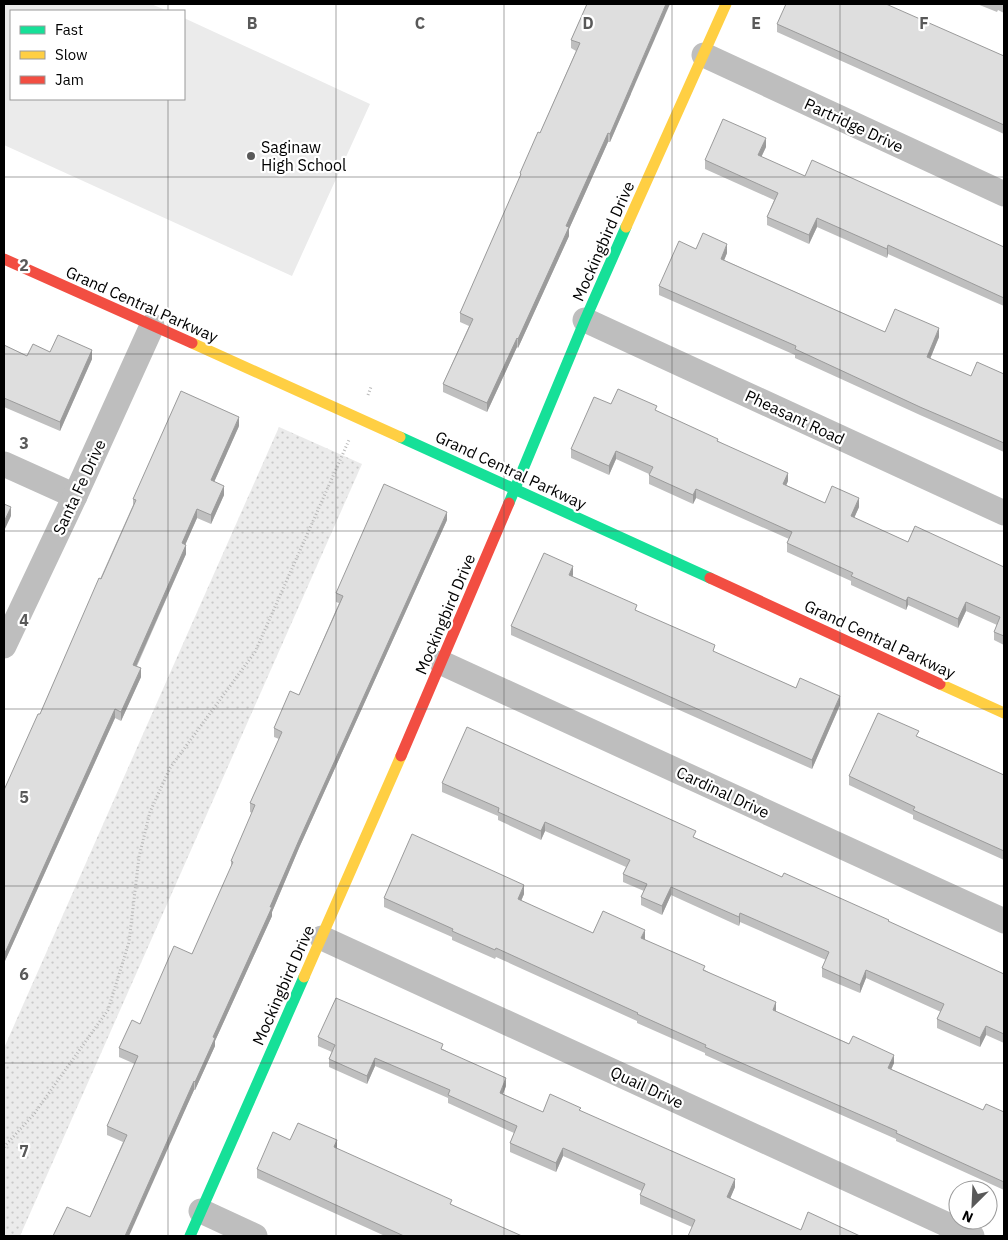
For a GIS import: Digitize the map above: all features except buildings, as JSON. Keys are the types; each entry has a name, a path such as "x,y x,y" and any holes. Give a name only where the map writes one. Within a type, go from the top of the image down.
{"street":[{"name":"Mockingbird Drive","path":"190,1236 442,662 586,320 726,4"},
{"name":"Partridge Drive","path":"704,55 1004,194"},
{"name":"Grand Central Parkway","path":"4,259 358,418 1004,714"},
{"name":"Pheasant Road","path":"586,320 1004,513"},
{"name":"Santa Fe Drive","path":"4,646 152,326"},
{"path":"4,464 75,496"},
{"name":"Cardinal Drive","path":"442,662 1004,921"},
{"name":"Quail Drive","path":"322,938 972,1236"},
{"path":"201,1211 255,1236"}],"path":[{"path":"4,1147 34,1114 108,1010 129,942 139,857 150,812 170,768 255,652 371,387"}],"shaded area":[{"path":"4,4 151,4 166,10 10,10 10,100 185,100 185,18 370,104 292,276 4,145"},
{"path":"279,427 362,464 20,1236 4,1236 4,1048"}],"traffic: fast":[{"path":"509,503 626,227"},
{"path":"400,437 710,578"},
{"path":"190,1236 304,977"}],"traffic: slow":[{"path":"626,227 726,4"},
{"path":"192,343 400,437"},
{"path":"940,684 1004,713"},
{"path":"304,977 401,756"}],"traffic: jam":[{"path":"4,259 192,343"},
{"path":"401,756 509,503"},
{"path":"710,578 940,684"}],"place":[{"name":"Saginaw High School","path":"251,156"}]}
